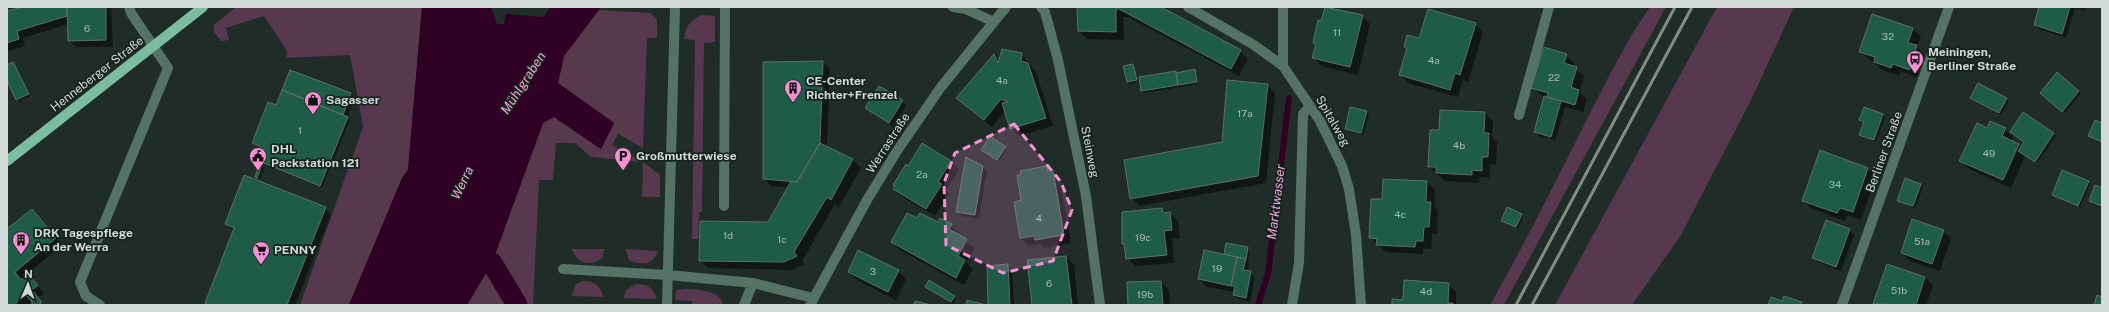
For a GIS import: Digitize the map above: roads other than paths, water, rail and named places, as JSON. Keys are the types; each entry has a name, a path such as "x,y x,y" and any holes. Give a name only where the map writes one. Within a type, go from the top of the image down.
{"main road":[{"name":"Henneberger Straße","path":"7,161 203,7"}],"street":[{"path":"100,305 86,296 80,282 168,68 131,13 129,7"},
{"path":"667,305 675,7"},
{"path":"724,206 725,7"},
{"path":"953,7 966,9 994,22"},
{"name":"Werrastraße","path":"811,301 867,200 897,151 941,87 1006,7"},
{"name":"Steinweg","path":"1042,7 1045,12 1058,60 1084,189 1100,305"},
{"name":"Spitalweg","path":"1188,7 1254,45 1283,66 1310,106 1332,143 1342,166 1348,189 1356,235 1361,305"},
{"path":"1283,7 1283,66"},
{"path":"1519,115 1549,7"},
{"name":"Berliner Straße","path":"1842,305 1949,7"},
{"path":"1292,305 1299,263 1303,114 1310,106"},
{"path":"563,269 668,275 753,283 811,301"},
{"path":"744,305 753,283"}],"water":[{"path":"422,7 491,7 497,24 504,24 506,14 544,17 550,7 601,7 564,56 558,83 614,123 601,149 554,117 543,123 492,263 467,305 349,305 402,178 408,170"}],"waterway":[{"name":"Marktwasser","path":"1258,305 1268,274 1289,98"},
{"path":"492,263 517,305"}],"railway":[{"path":"1516,305 1675,7"},
{"path":"1532,305 1692,7"}],"place":[{"name":"Meiningen, Berliner Straße","path":"1915,74"},
{"name":"CE-Center Richter+Frenzel","path":"793,103"},
{"name":"Sagasser","path":"313,115"},
{"name":"DHL Packstation 121","path":"258,171"},
{"name":"Großmutterwiese","path":"623,171"},
{"name":"DRK Tagespflege An der Werra","path":"21,255"},
{"name":"PENNY","path":"261,265"}],"water label":[{"name":"Mühlgraben","path":"523,83"},
{"name":"Werra","path":"462,183"}]}
